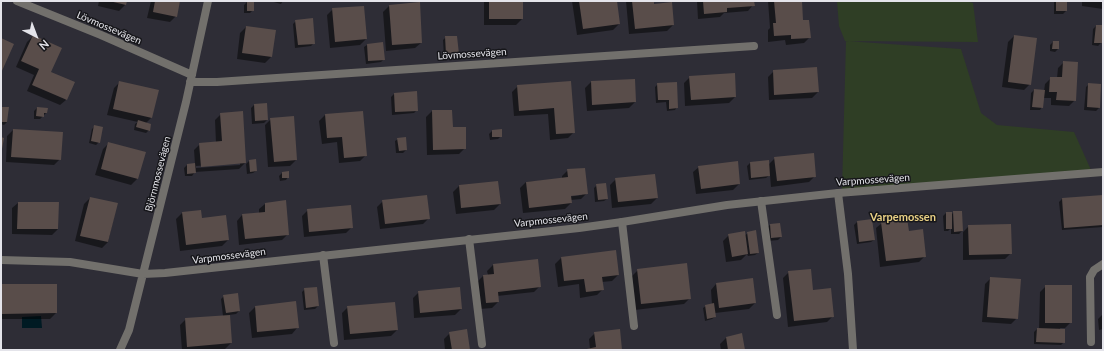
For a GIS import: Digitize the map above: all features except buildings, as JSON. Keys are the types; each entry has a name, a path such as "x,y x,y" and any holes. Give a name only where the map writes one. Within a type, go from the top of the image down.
{"street":[{"name":"Lövmossevägen","path":"17,1 101,35 191,78 217,82 754,46"},
{"name":"Björnmossevägen","path":"120,350 129,330 191,78 208,1"},
{"name":"Varpmossevägen","path":"1,260 70,262 143,274 165,273 622,222 761,201 838,193 1103,172"},
{"path":"838,193 848,274 853,350"},
{"path":"761,201 777,315"},
{"path":"622,222 634,326"},
{"path":"469,239 482,344"},
{"path":"323,255 334,344"},
{"path":"1091,342 1090,276 1094,270 1103,264"}],"green space":[{"path":"837,1 966,1 973,3 978,42 845,41 839,26"},
{"path":"846,41 961,49 981,113 997,125 1074,132 1091,170 842,190"}],"water":[{"path":"41,316 42,328 22,328 22,317"}],"district":[{"name":"Varpemossen","path":"903,217"}]}
